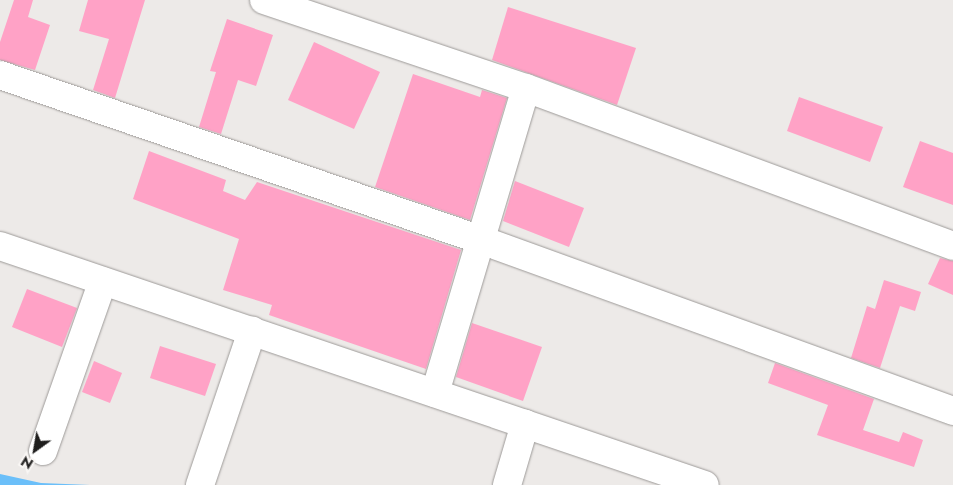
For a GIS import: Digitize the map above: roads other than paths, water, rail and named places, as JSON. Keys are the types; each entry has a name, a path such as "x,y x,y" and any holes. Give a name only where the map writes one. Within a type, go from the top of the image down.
{"street":[{"path":"264,0 526,88 953,246"},
{"path":"0,75 480,240 953,410"},
{"path":"435,393 526,88"},
{"path":"0,246 435,393 524,424 669,479 705,485"},
{"path":"43,450 103,281"},
{"path":"200,485 252,331"},
{"path":"507,485 524,424"}],"water":[{"path":"0,474 41,483 90,485 0,485"}]}
